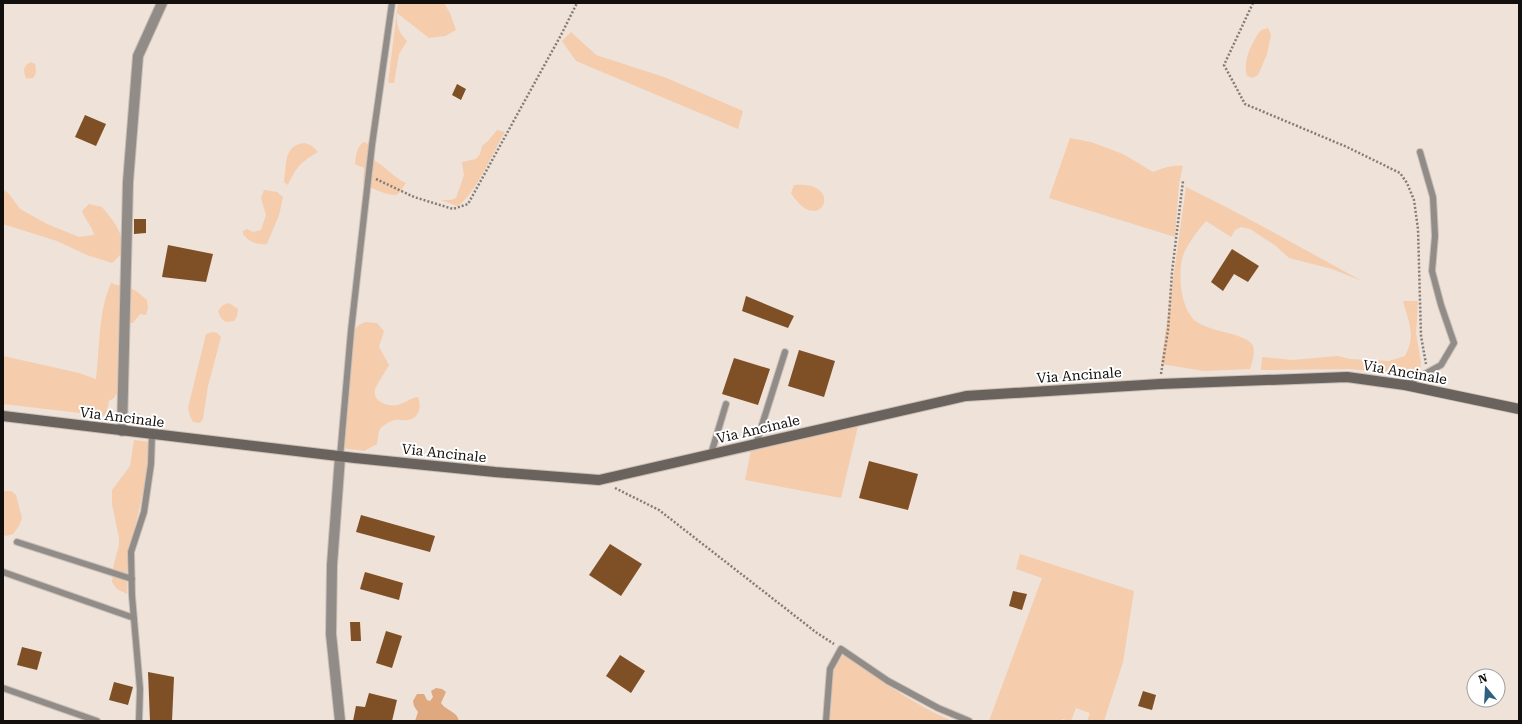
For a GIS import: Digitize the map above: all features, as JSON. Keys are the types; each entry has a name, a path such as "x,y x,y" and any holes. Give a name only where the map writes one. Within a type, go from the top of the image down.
{"main road":[{"name":"Via Ancinale","path":"3,416 340,457 494,472 599,480 966,396 1160,384 1346,377 1406,384 1519,409"}],"street":[{"path":"122,431 128,182 138,56 162,3"},
{"path":"340,457 332,565 331,634 340,721"}],"lane":[{"path":"340,457 351,331 368,176 392,3"},
{"path":"1406,384 1440,365 1454,343 1441,305 1432,271 1435,236 1433,197 1420,152"},
{"path":"756,444 785,352"},
{"path":"711,454 726,404"},
{"path":"138,721 140,689 134,618 131,552 144,512 151,464 152,434"},
{"path":"17,542 132,579"},
{"path":"3,572 134,618"},
{"path":"826,721 830,669 841,649 888,681 938,708 969,721"},
{"path":"3,688 96,721"}],"path":[{"path":"368,176 414,197 452,209 468,204 577,3"},
{"path":"1253,3 1224,65 1245,104 1347,147 1400,173 1408,183 1414,200 1418,229 1421,336 1427,373"},
{"path":"1160,384 1168,330 1172,272 1183,181"},
{"path":"599,480 659,510 817,633 841,649"}],"shaded area":[{"path":"398,3 444,3 450,13 456,30 445,36 429,38 397,13 399,28 407,41 399,54 394,83 388,83"},
{"path":"1268,28 1271,35 1267,54 1258,75 1252,78 1247,76 1247,58 1254,40 1261,30"},
{"path":"571,32 596,55 664,77 743,111 738,129 576,61 562,41"},
{"path":"31,62 35,64 36,70 34,77 29,79 26,78 24,68"},
{"path":"497,130 505,132 470,193 457,206 441,200 451,200 456,198 464,175 462,162 476,159 480,154 482,146"},
{"path":"1070,138 1091,142 1123,154 1153,172 1168,167 1183,166 1179,184 1175,237 1049,198"},
{"path":"364,142 370,145 369,158 379,163 406,183 398,194 391,195 363,184 364,168 355,164 358,149"},
{"path":"305,143 312,146 318,152 307,159 300,166 288,185 284,182 286,162 289,151 293,147"},
{"path":"794,185 811,186 820,191 824,198 823,205 818,210 811,211 801,206 791,193"},
{"path":"1186,187 1362,281 1332,269 1289,258 1276,246 1250,229 1241,227 1235,230 1231,237 1206,221 1189,244 1182,259 1180,275 1184,302 1187,310 1197,322 1210,328 1241,337 1251,343 1254,352 1250,369 1204,371 1161,364"},
{"path":"3,189 9,194 20,209 47,224 79,237 94,235 92,228 82,211 89,204 102,207 118,228 122,240 121,253 112,263 87,255 57,241 3,224"},
{"path":"264,190 277,192 283,197 279,215 267,244 251,241 243,234 243,231 247,229 253,232 261,230 266,215 261,198"},
{"path":"111,283 130,288 137,292 147,300 148,308 146,315 140,314 133,323 123,322 118,391 114,398 109,401 106,416 3,404 3,356 79,373 96,379 100,330 104,306"},
{"path":"1403,301 1418,301 1416,333 1421,363 1420,370 1416,375 1349,369 1261,370 1262,357 1292,360 1338,356 1350,359 1389,361 1405,356 1411,335"},
{"path":"229,303 238,309 237,316 234,321 226,322 221,318 218,311 223,305"},
{"path":"365,322 377,323 384,331 379,347 389,365 376,388 376,398 382,403 398,405 412,398 418,397 420,405 419,412 412,419 395,420 380,429 377,444 364,451 342,448 353,331"},
{"path":"213,332 217,333 221,337 208,386 203,419 200,423 193,422 188,408 206,334"},
{"path":"858,426 841,498 745,480 751,450"},
{"path":"134,440 149,442 147,472 128,560 127,594 117,589 112,582 119,538 112,504 112,490 130,466"},
{"path":"3,491 11,491 16,495 22,518 19,526 13,534 6,536 3,534"},
{"path":"1020,554 1134,591 1123,662 1104,721 1087,721 1090,713 1076,708 1071,721 1062,719 1061,721 989,721 1042,578 1016,569"},
{"path":"840,652 908,698 952,721 826,721 830,669"},
{"path":"436,688 442,689 446,692 441,703 456,715 459,721 415,721 418,712 413,701 417,694 424,694 427,700 430,701 433,697 431,691"}],"building":[{"path":"457,84 466,89 461,100 452,95"},
{"path":"85,115 106,124 96,146 75,137"},
{"path":"134,219 146,219 146,233 134,234"},
{"path":"168,245 213,254 206,282 162,277"},
{"path":"1232,249 1259,266 1248,282 1234,274 1223,291 1211,282"},
{"path":"746,296 794,316 788,328 742,311"},
{"path":"799,350 835,361 824,397 788,386"},
{"path":"734,358 770,369 758,405 722,394"},
{"path":"869,461 918,474 908,510 859,498"},
{"path":"361,515 435,536 430,552 356,532"},
{"path":"610,544 642,564 621,596 589,575"},
{"path":"365,572 403,583 399,600 360,589"},
{"path":"1013,591 1027,594 1022,610 1009,606"},
{"path":"350,622 360,622 361,641 351,641"},
{"path":"386,631 402,636 392,668 376,663"},
{"path":"22,647 42,652 37,670 17,665"},
{"path":"620,655 645,671 631,693 606,676"},
{"path":"148,672 174,677 172,721 150,721"},
{"path":"114,682 133,687 128,705 109,700"},
{"path":"1143,691 1156,695 1152,710 1138,706"},
{"path":"369,693 397,700 392,721 353,721 356,706 365,707"}]}
